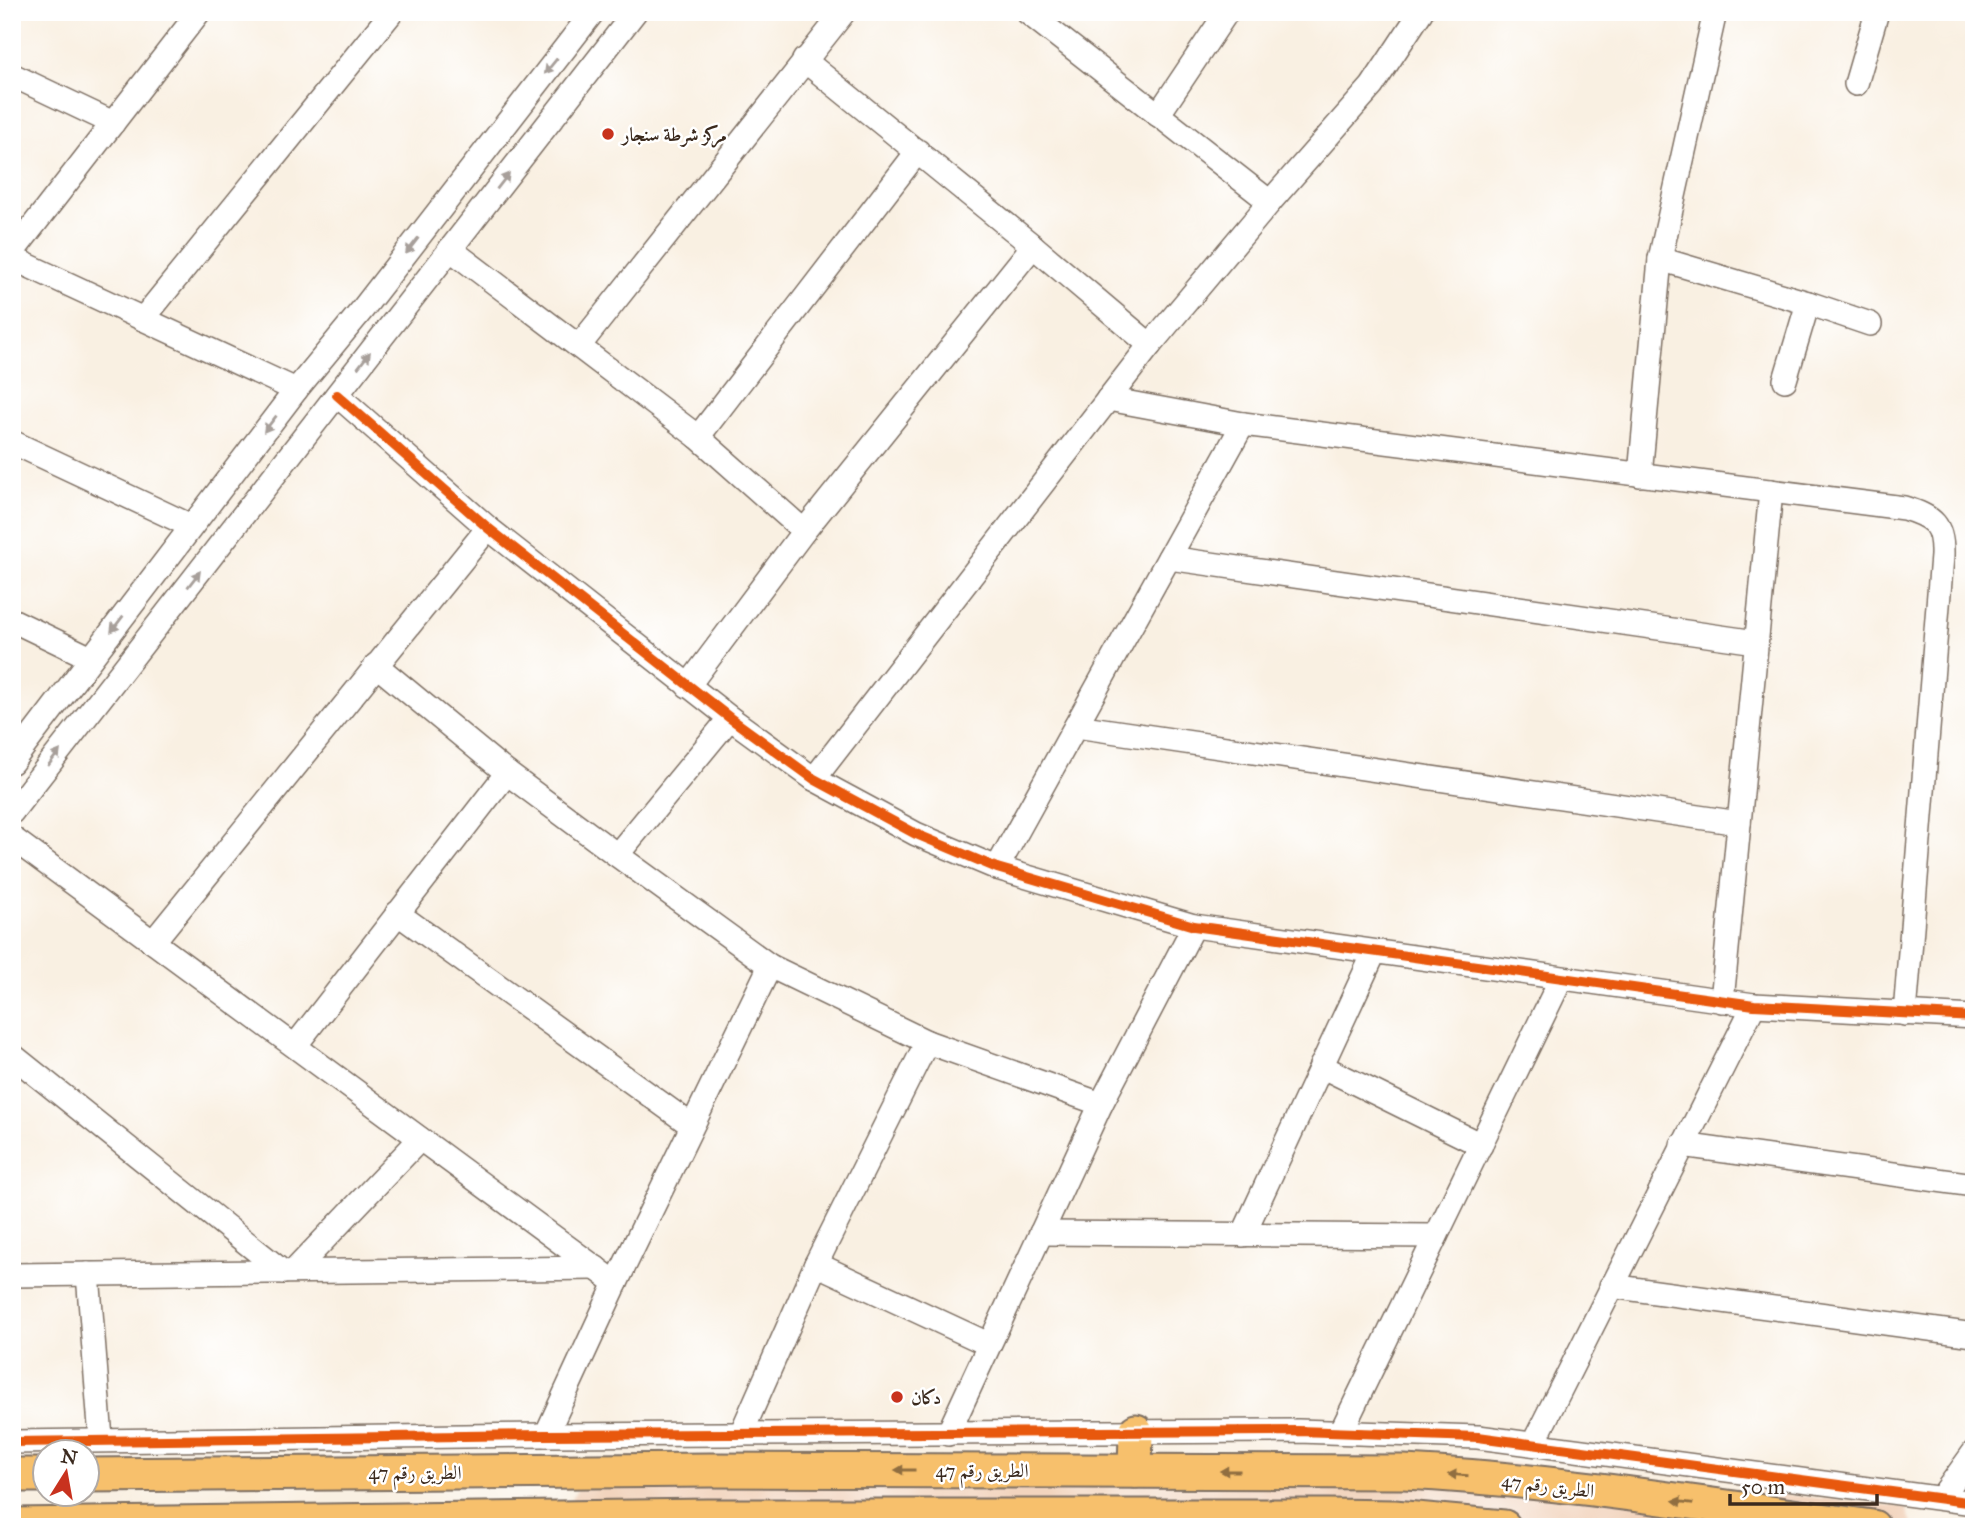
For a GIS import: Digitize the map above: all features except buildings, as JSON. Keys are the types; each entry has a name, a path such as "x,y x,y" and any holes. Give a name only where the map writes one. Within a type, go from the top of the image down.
{"highway":[{"path":"1135,1471 1136,1431"},
{"name":"الطريق رقم 47","path":"102,1475 696,1470 1404,1472 1465,1475 1740,1518 1872,1527"},
{"path":"12,1475 32,1475"},
{"path":"12,1525 83,1508 1073,1521 1394,1517 1504,1527"}],"street":[{"path":"12,253 199,12"},
{"path":"143,319 392,12"},
{"path":"12,762 296,390 362,310 593,12"},
{"path":"12,812 635,12"},
{"path":"579,346 844,12"},
{"path":"1158,115 1227,12"},
{"path":"814,779 1150,345 1372,86 1421,12"},
{"path":"1640,475 1660,259 1715,12"},
{"path":"1856,84 1878,12"},
{"path":"1030,13 1270,202"},
{"path":"804,60 918,151 1150,345"},
{"path":"12,75 113,123"},
{"path":"698,437 918,151"},
{"path":"688,686 804,531 1032,246"},
{"path":"450,249 698,437 804,531"},
{"path":"12,258 296,390"},
{"path":"1660,259 1870,324"},
{"path":"1785,380 1808,303"},
{"path":"337,395 488,527 688,686 814,779 916,834 998,868 1194,926 1754,1005 1974,1017"},
{"path":"1108,399 1243,424 1904,508 1934,521 1943,538 1905,1014"},
{"path":"998,868 1243,424"},
{"path":"12,442 191,526"},
{"path":"1722,1000 1771,491"},
{"path":"153,942 488,527"},
{"path":"1169,558 1756,642"},
{"path":"12,620 91,658"},
{"path":"376,665 507,772 617,856 770,966 927,1042 1101,1104"},
{"path":"617,856 730,718"},
{"path":"1076,726 1739,823"},
{"path":"295,1046 507,772"},
{"path":"12,838 616,1283"},
{"path":"397,913 691,1125"},
{"path":"948,1434 1101,1104 1194,926"},
{"path":"1243,1235 1374,953"},
{"path":"547,1435 691,1125 770,966"},
{"path":"1341,1433 1561,979"},
{"path":"1533,1444 1754,1005"},
{"path":"741,1433 816,1264 927,1042"},
{"path":"13,1058 288,1271"},
{"path":"1321,1066 1480,1145"},
{"path":"288,1271 420,1139"},
{"path":"1682,1145 1974,1185"},
{"path":"1041,1233 1436,1236"},
{"path":"816,1264 988,1344"},
{"path":"12,1275 596,1268"},
{"path":"88,1274 101,1438"},
{"path":"1611,1286 1974,1335"},
{"path":"102,1439 1136,1431 1478,1437 1974,1503"},
{"path":"12,1441 32,1441"},
{"path":"1941,1498 1974,1452"}],"shaded area":[{"path":"1307,1457 1500,1462 1906,1507 1913,1527 557,1527 589,1467"}],"cycle path":[{"path":"337,395 488,528 730,718 814,779 916,834 997,868 1194,926 1754,1005 1974,1017"},
{"path":"12,1442 546,1435 1298,1431 1478,1437 1974,1503"}],"place":[{"name":"مركز شرطة سنجار","path":"608,134"},
{"name":"دكان","path":"897,1397"}]}
